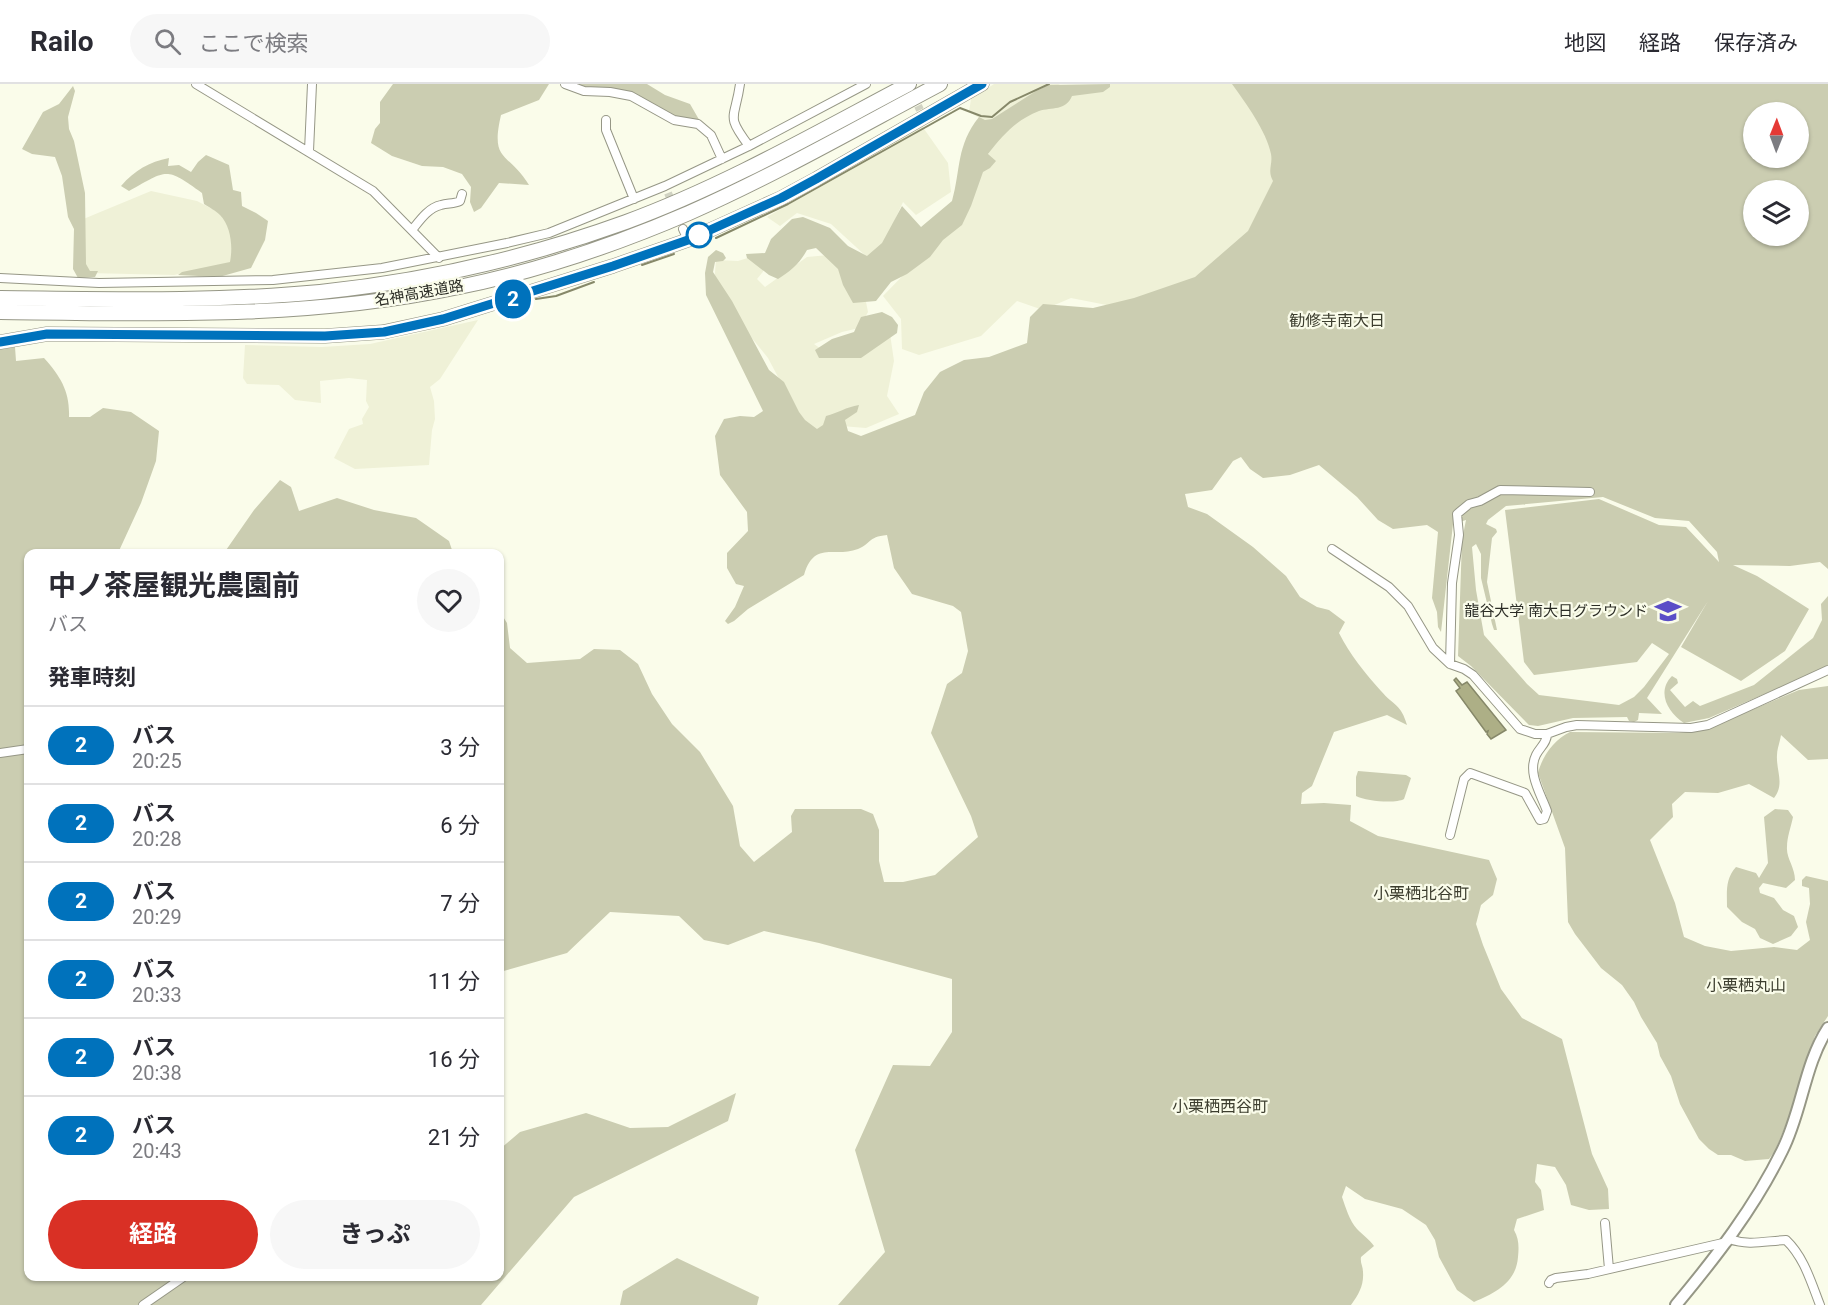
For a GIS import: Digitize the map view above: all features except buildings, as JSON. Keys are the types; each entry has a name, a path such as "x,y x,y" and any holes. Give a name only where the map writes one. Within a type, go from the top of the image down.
{"highway":[{"name":"名神高速道路","path":"0,298 203,298 286,294 372,286 489,263 578,238 654,211 741,171 909,84"},
{"name":"名神高速道路","path":"0,312 152,314 255,312 375,301 459,287 554,263 680,217 775,171 940,84"}],"main road":[{"path":"0,342 47,334 325,336 384,332 443,319 502,302 781,198 923,113 982,84"}],"street":[{"path":"196,84 373,191 439,258"},
{"path":"309,151 312,84"},
{"path":"565,84 584,91 631,96 674,120 698,124 711,135 722,159"},
{"path":"740,84 732,118 735,128 749,146"},
{"path":"0,278 99,283 273,280 382,268 439,258 549,233 634,199 666,189 866,84"},
{"path":"606,120 606,130 634,199"},
{"path":"412,230 429,210 460,201 462,194"},
{"path":"1450,664 1452,583 1459,535 1457,514 1468,504 1480,501 1500,490 1590,492"},
{"path":"1332,549 1389,587 1408,606 1433,648 1450,664 1473,675 1520,729 1542,735 1577,726 1691,728 1708,724 1828,670"},
{"path":"1450,835 1464,779 1470,772 1525,793 1540,820 1547,816 1532,768 1537,753 1547,740 1547,735"},
{"path":"0,753 24,750"},
{"path":"1676,1305 1728,1240 1783,1150 1811,1064 1821,1038 1828,1028"},
{"path":"1605,1223 1609,1269"},
{"path":"1549,1283 1556,1278 1609,1269 1728,1240 1752,1244 1786,1240 1795,1249 1820,1305"},
{"path":"143,1305 178,1281"}],"shaded area":[{"path":"393,84 549,84 539,100 501,115 498,130 499,149 529,185 499,183 481,208 474,212 470,202 471,187 462,174 443,167 422,166 392,156 371,143 375,129 380,123 380,102"},
{"path":"568,84 647,84 665,95 690,104 701,123 678,118 636,96 577,93"},
{"path":"994,84 1060,84 988,123 969,112 971,99"},
{"path":"1110,84 1249,84 1291,130 1257,253 1122,308 1071,298 1043,310 1017,301 981,336 919,355 902,349 901,319 883,296 957,220 982,163 1010,122 1068,96"},
{"path":"1110,84 1110,87 1103,92 1072,96 1066,104 1058,108 1039,111 1010,129 988,154 996,161 983,172 962,225 943,240 930,257 907,274 891,282 876,301 853,303 843,285 838,269 816,248 807,250 795,266 778,279 747,258 746,254 765,253 771,239 792,219 803,217 830,228 848,246 867,256 882,243 902,206 921,227 952,201 966,138 979,117 985,120 992,119 1049,85"},
{"path":"1232,84 1828,84 1828,569 1820,562 1790,566 1733,565 1757,576 1809,609 1785,651 1741,681 1681,647 1708,601 1647,698 1662,714 1639,713 1638,720 1634,722 1629,721 1627,717 1573,718 1538,726 1529,725 1471,666 1458,656 1462,540 1466,520 1453,524 1441,632 1432,598 1438,532 1427,525 1393,529 1378,520 1357,497 1319,465 1290,475 1263,478 1250,469 1241,457 1233,461 1212,490 1185,494 1188,507 1207,514 1253,547 1286,576 1300,597 1317,607 1329,610 1345,622 1339,633 1348,649 1358,664 1402,713 1407,725 1387,715 1334,732 1312,786 1302,793 1301,804 1351,805 1350,821 1378,836 1489,860 1497,879 1493,895 1481,905 1476,924 1483,945 1501,989 1522,1018 1562,1039 1592,1154 1608,1189 1609,1209 1589,1210 1571,1205 1566,1185 1555,1167 1537,1164 1535,1182 1541,1190 1544,1210 1517,1219 1514,1230 1518,1240 1518,1253 1513,1274 1497,1291 1474,1302 1457,1290 1439,1257 1435,1240 1426,1225 1402,1209 1365,1199 1346,1186 1342,1197 1350,1218 1357,1229 1374,1246 1361,1257 1363,1281 1351,1305 838,1305 885,1252 855,1150 893,1065 930,1066 952,1032 952,979 819,943 764,931 728,945 704,940 679,916 610,912 567,953 504,971 504,618 507,623 510,648 527,663 580,659 594,649 620,650 638,664 652,694 672,724 700,752 733,806 740,846 754,862 792,832 791,816 795,809 861,809 873,814 879,830 879,861 884,882 903,882 935,875 978,837 971,816 931,733 947,684 962,673 968,651 961,612 953,606 912,594 894,568 887,535 876,537 858,549 826,552 813,557 804,575 748,609 734,621 728,624 725,621 735,607 744,586 736,584 727,568 727,553 748,531 747,512 720,475 715,436 724,419 740,416 754,417 763,411 706,295 705,273 708,257 716,250 723,253 726,258 715,262 713,272 732,301 769,370 784,382 805,420 817,429 823,425 826,416 859,405 857,412 845,420 848,431 861,436 915,415 924,392 940,372 964,360 989,357 1027,343 1030,317 1043,304 1093,308 1134,298 1195,277 1248,231 1273,181 1270,174 1269,145","holes":["1603,497 1655,518 1689,521 1717,552 1719,562 1686,527 1659,525 1599,499 1505,510 1524,662 1534,675 1637,662 1652,643 1669,654 1644,687 1634,697 1619,705 1539,695 1484,635 1476,590 1472,547 1476,544 1481,554 1481,578 1492,624 1494,630 1497,630 1487,582 1492,538 1497,532 1496,529 1486,524 1488,520 1506,506"]},
{"path":"73,86 75,91 68,117 69,129 74,141 85,193 86,264 90,271 98,271 95,277 78,278 73,269 74,229 68,217 62,176 55,157 32,154 22,149 43,112 59,104"},
{"path":"922,126 948,163 951,192 916,215 903,202 884,244 868,258 831,224 797,213 780,226 767,217"},
{"path":"206,155 229,165 233,190 241,192 242,206 268,221 265,240 251,268 219,277 178,275 182,272 230,262 230,237 224,220 217,212 204,204 202,193 173,175 159,175 129,191 121,186 137,171 155,162 169,158 168,166 179,165 191,172"},
{"path":"151,191 197,201 220,213 231,230 232,262 174,275 87,273 81,252 81,220"},
{"path":"829,255 863,287 868,312 859,328 842,332 814,344 828,354 889,327 894,361 887,396 899,414 866,428 829,425 815,432 804,426 768,358 742,326 714,285 716,260 738,261 754,256 770,263 757,279 765,287 807,257"},
{"path":"882,312 892,317 898,325 897,333 861,358 819,358 815,350 832,339 854,332 861,317"},
{"path":"478,320 440,379 430,387 435,419 429,465 355,469 334,458 349,429 363,424 362,419 369,407 366,401 367,380 349,378 320,381 321,403 295,400 279,385 247,384 243,378 245,345 322,347 370,344"},
{"path":"15,347 16,361 44,358 66,392 69,417 90,417 103,408 131,412 159,431 156,461 141,503 120,549 24,549 24,1281 502,1281 481,1305 0,1305 0,349"},
{"path":"280,480 291,487 299,511 337,498 374,510 416,518 449,541 452,549 227,549 254,510"},
{"path":"1828,596 1828,665 1709,718 1684,723 1673,714 1665,695 1667,682 1672,676 1677,679 1678,683 1670,690 1685,707 1693,701 1700,706 1754,685 1813,638 1822,620 1821,604"},
{"path":"1456,678 1462,685 1467,682 1506,730 1491,739 1487,734 1488,731 1486,732 1456,691 1460,688 1454,680"},
{"path":"1828,686 1828,759 1808,760 1781,735 1777,755 1779,788 1774,798 1749,784 1718,793 1685,792 1672,804 1673,817 1650,840 1675,903 1684,937 1705,946 1731,951 1774,947 1797,950 1810,940 1806,922 1810,904 1809,888 1802,886 1802,880 1806,876 1828,881 1828,1016 1815,1036 1789,1117 1775,1151 1769,1159 1745,1161 1731,1155 1718,1155 1699,1139 1680,1104 1657,1043 1634,1002 1622,985 1601,968 1568,922 1565,848 1538,773 1550,749 1570,732 1679,733 1704,730 1799,690"},
{"path":"1358,771 1406,775 1411,778 1404,799 1380,801 1356,796"},
{"path":"1775,809 1788,810 1793,817 1787,851 1795,880 1786,888 1763,883 1759,888 1760,893 1774,898 1783,910 1794,916 1798,927 1791,936 1773,944 1760,938 1755,929 1742,922 1727,907 1727,886 1736,867 1756,873 1759,878 1768,863 1764,817"},
{"path":"736,1093 728,1121 574,1197 504,1278 504,1146 520,1132 586,1113 630,1128 668,1127"},
{"path":"677,1258 759,1297 757,1305 620,1305 623,1291"}],"waterway":[{"path":"716,238 788,204 960,108 981,116 992,117 1010,102 1049,84"},
{"path":"642,265 674,254"},
{"path":"536,299 556,296 594,282"}],"tunnel":[{"path":"908,84 920,110"},
{"path":"668,193 683,229"}],"bus line":[{"name":"2","path":"0,342 47,334 325,336 384,332 443,319 654,253 688,240 781,198 982,84"}],"place":[{"name":"龍谷大学 南大日グラウンド","path":"1668,611"}],"district":[{"name":"勧修寺南大日","path":"1337,320"},
{"name":"小栗栖北谷町","path":"1421,893"},
{"name":"小栗栖丸山","path":"1746,985"},
{"name":"小栗栖西谷町","path":"1220,1106"}]}
